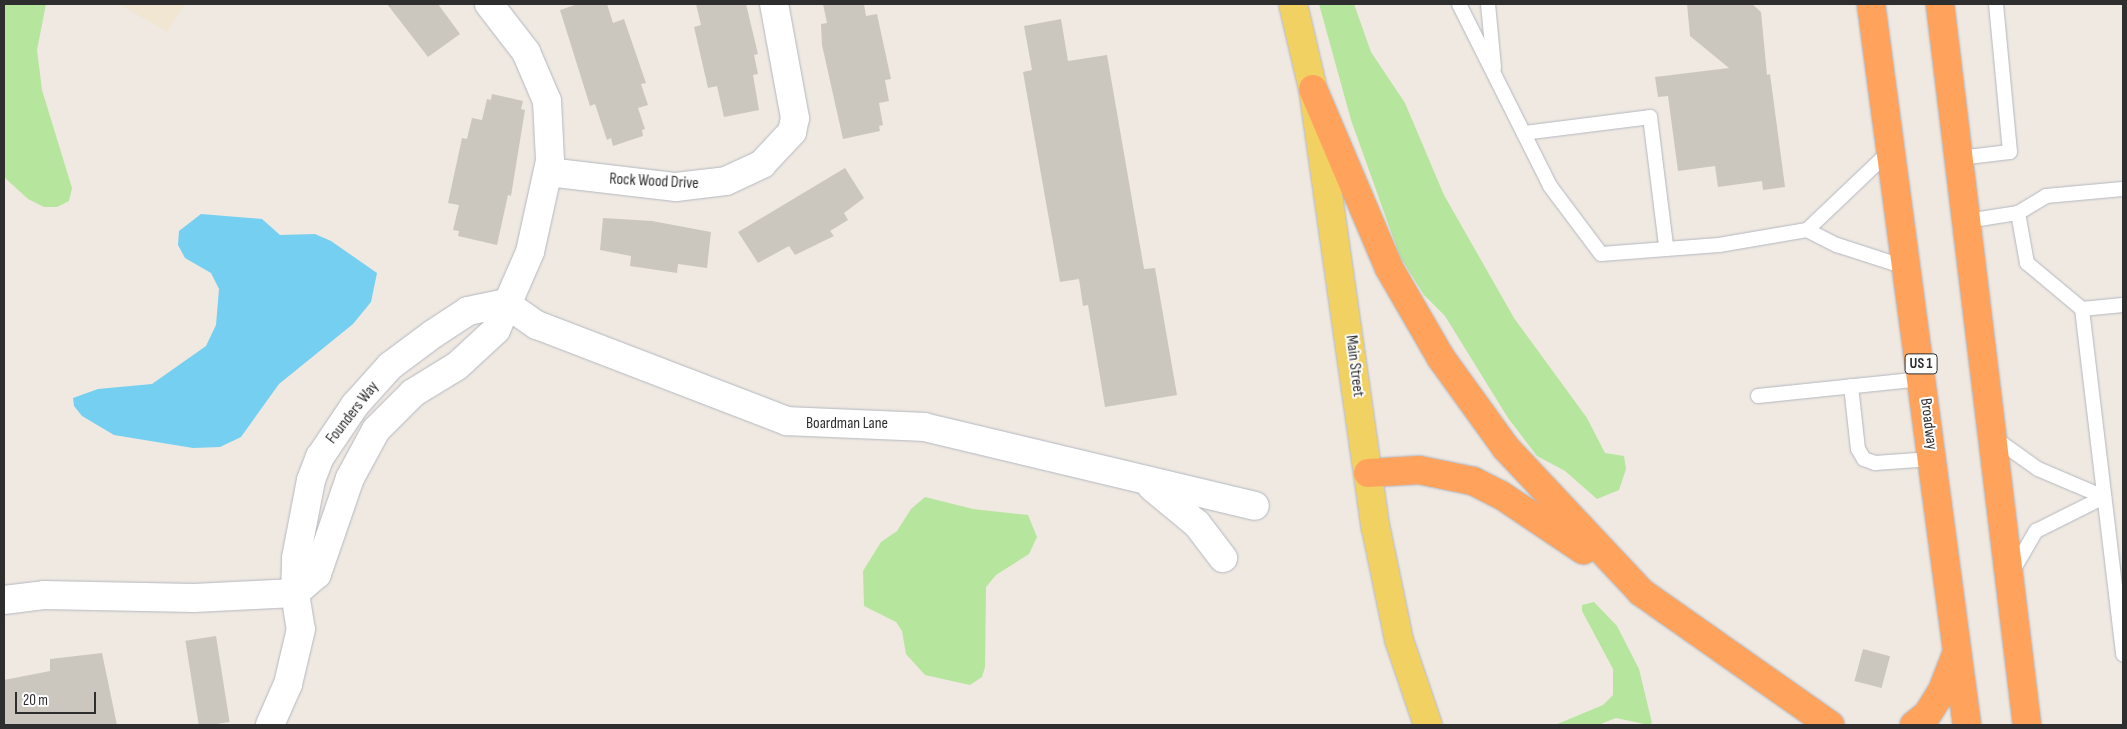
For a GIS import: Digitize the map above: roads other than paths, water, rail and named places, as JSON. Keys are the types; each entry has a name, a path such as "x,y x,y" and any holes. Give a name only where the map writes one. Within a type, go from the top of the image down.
{"highway":[{"name":"Broadway","path":"1871,4 1908,268 1967,725"},
{"path":"1940,4 2028,725"},
{"path":"1313,89 1385,260 1441,358 1506,448 1641,592"},
{"path":"1368,473 1419,470 1473,481 1527,512 1830,725"},
{"path":"1914,725 1927,715 1942,691 1957,650"}],"main road":[{"name":"Main Street","path":"1293,4 1313,89 1368,473 1390,605 1413,688 1428,725"}],"street":[{"name":"Founders Way","path":"295,593 317,574 350,478 376,430 414,393 481,347 496,330 505,303 530,252 548,172 552,140 541,81 518,40 489,4"},
{"name":"Rock Wood Drive","path":"548,172 676,186 726,181 762,164 792,132 794,118 774,4"},
{"name":"Founders Way","path":"270,725 288,684 301,629 295,593 296,558 311,480 320,457 356,405 390,366 468,311 505,303"},
{"name":"Boardman Lane","path":"505,303 537,325 780,419 815,425 924,427 1147,483 1255,506"},
{"name":"Boardman Lane","path":"1147,483 1197,524 1223,558"},
{"path":"4,600 44,595 194,598 295,593"}],"lane":[{"path":"1459,4 1550,186 1601,254 1666,246 1719,245 1807,230 1891,150"},
{"path":"1488,4 1495,76"},
{"path":"1959,158 2010,152 1996,4"},
{"path":"1524,133 1650,117 1666,246"},
{"path":"1967,221 2018,213 2046,196 2123,189"},
{"path":"2018,213 2027,263 2082,309 2123,655"},
{"path":"1807,230 1837,245 1908,268"},
{"path":"2082,309 2123,305"},
{"path":"1758,396 1922,379"},
{"path":"1851,386 1858,449 1864,459 1875,463 1932,459"},
{"path":"1992,436 2038,469 2104,497"},
{"path":"2009,576 2036,531 2104,497"}],"water":[{"path":"201,214 262,219 280,235 315,234 331,241 377,273 371,302 353,324 279,384 241,437 220,447 193,448 114,435 82,416 74,406 73,398 98,389 152,384 206,346 216,325 219,289 211,273 185,258 178,245 179,231"}]}
